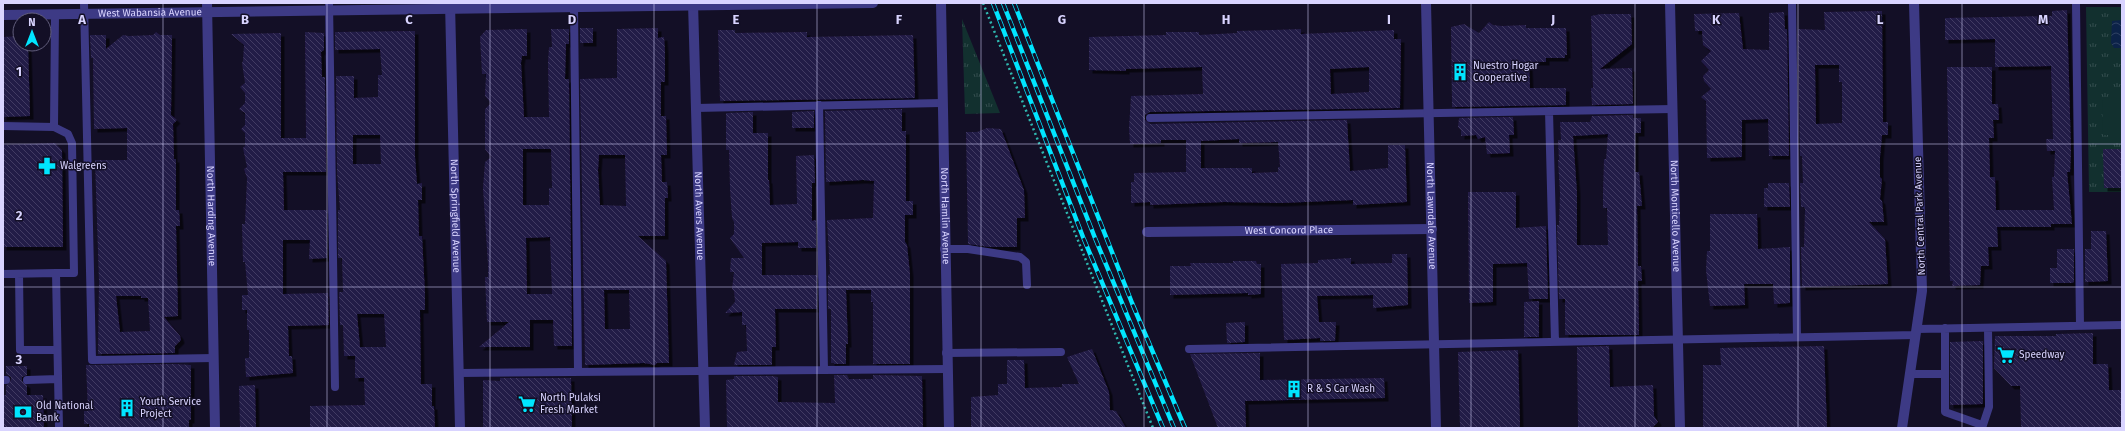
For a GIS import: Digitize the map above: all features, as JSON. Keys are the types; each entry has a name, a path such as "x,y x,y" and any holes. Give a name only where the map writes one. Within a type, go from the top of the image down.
{"street":[{"name":"West Wabansia Avenue","path":"3,15 85,14 207,8 450,6 574,7 693,4 873,3"},
{"name":"North Hamlin Avenue","path":"941,3 941,103 949,428"},
{"name":"North Lawndale Avenue","path":"1426,3 1436,428"},
{"name":"North Monticello Avenue","path":"1670,3 1680,428"},
{"name":"North Central Park Avenue","path":"1902,428 1922,291 1914,3"},
{"name":"North Avers Avenue","path":"693,4 705,428"},
{"name":"North Springfield Avenue","path":"450,6 460,428"},
{"name":"North Harding Avenue","path":"207,8 215,428"},
{"name":"West Concord Place","path":"1147,232 1432,229"}],"lane":[{"path":"84,3 92,360 214,358"},
{"path":"1792,3 1797,337"},
{"path":"2076,3 2080,326"},
{"path":"329,7 335,387"},
{"path":"574,7 578,372"},
{"path":"54,127 55,14"},
{"path":"696,108 941,103"},
{"path":"819,106 824,370"},
{"path":"1150,118 1673,109"},
{"path":"1549,111 1555,342"},
{"path":"3,126 54,127 68,134 72,143 74,273 3,274"},
{"path":"944,248 968,249 1020,257 1026,262 1027,285"},
{"path":"56,273 59,428"},
{"path":"19,274 20,350 57,350"},
{"path":"1189,349 1797,337 1916,332 1945,328 2122,325"},
{"path":"1945,328 1945,412 1982,427 1990,407 1988,328"},
{"path":"946,353 1061,352"},
{"path":"459,373 947,369"},
{"path":"1910,374 1945,374"},
{"path":"27,380 58,379"}],"path":[{"path":"982,3 1153,428"}],"green space":[{"path":"2086,7 2122,7 2122,192 2089,192"},
{"path":"962,19 1000,113 965,114"},
{"path":"2102,99 2122,99 2122,135 2103,135"}],"water":[{"path":"2122,20 2122,48 2114,48 2111,43 2112,21"}],"building":[{"path":"2067,10 2071,152 2070,172 2067,172 2072,224 2051,224 2051,227 1997,227 1998,247 1988,247 1989,266 1981,266 1980,285 1952,286 1953,281 1950,281 1947,67 1992,67 1992,104 1998,104 1999,120 1993,120 1994,138 1989,138 1990,177 1995,177 1996,210 2054,210 2052,177 2054,177 2055,151 2047,151 2046,139 2053,139 2051,66 1995,67 1995,39 1945,40 1945,18 2052,16 2052,11"},
{"path":"1882,11 1883,122 1888,122 1888,135 1882,135 1880,157 1880,177 1882,179 1880,199 1882,201 1884,222 1869,222 1885,239 1888,284 1802,287 1801,247 1804,247 1805,209 1804,207 1801,207 1800,183 1803,183 1802,156 1800,156 1798,29 1825,30 1824,12","holes":["1815,65 1839,65 1839,82 1842,82 1842,123 1816,124"]},
{"path":"1784,12 1785,29 1787,29 1789,156 1769,156 1768,119 1742,120 1742,157 1707,158 1706,101 1701,97 1711,89 1704,81 1703,76 1709,70 1701,61 1711,51 1703,45 1702,31 1695,31 1694,14 1739,13 1743,49 1769,50 1769,13"},
{"path":"1601,14 1631,14 1632,44 1600,69 1632,68 1633,104 1592,105 1591,16"},
{"path":"1489,22 1493,25 1502,26 1526,25 1526,28 1566,28 1567,55 1565,55 1565,58 1546,58 1546,62 1529,62 1530,88 1566,88 1566,105 1452,107 1451,27 1464,24 1479,33"},
{"path":"580,28 593,28 593,43 580,43"},
{"path":"658,28 658,38 664,37 665,82 661,82 661,116 666,116 667,155 661,155 662,182 667,182 668,198 665,198 665,236 638,236 666,261 669,363 657,363 655,365 644,363 585,365 580,79 617,78 617,29","holes":["599,155 625,155 626,206 600,205 598,170","604,290 629,290 630,329 605,329"]},
{"path":"527,29 527,56 522,56 521,63 524,117 549,117 548,62 549,47 552,47 551,29 569,29 569,44 566,44 565,79 569,79 572,346 554,346 553,320 530,320 530,347 479,347 509,322 487,322 485,277 488,277 488,265 483,188 485,162 491,157 485,149 485,109 491,103 485,96 486,74 482,74 480,37 486,30","holes":["523,149 551,149 552,188 549,188 549,205 523,205","550,237 552,294 527,294 526,238"]},
{"path":"1301,29 1301,34 1394,30 1394,39 1401,39 1400,108 1150,112 1145,115 1145,120 1150,124 1347,120 1350,171 1388,168 1388,145 1405,145 1407,202 1353,205 1353,200 1280,203 1224,202 1150,205 1150,202 1131,203 1131,182 1134,182 1134,173 1186,172 1186,140 1161,140 1161,143 1130,144 1129,128 1131,96 1203,94 1202,67 1126,69 1126,71 1089,70 1089,37 1166,35 1166,32 1199,32 1199,35 1237,33 1237,31","holes":["1369,67 1369,92 1331,94 1330,69","1239,139 1239,143 1278,142 1280,167 1278,167 1278,172 1252,173 1252,168 1201,168 1201,141"]},
{"path":"718,30 735,30 735,33 807,32 807,37 913,35 915,98 720,101"},
{"path":"415,31 415,157 417,184 422,183 422,200 418,200 419,236 422,236 425,294 425,310 420,310 421,384 432,384 432,406 434,406 435,428 310,428 310,406 365,405 364,378 355,378 355,356 344,356 343,325 340,325 339,292 343,292 342,258 338,258 338,210 340,210 337,172 336,76 354,76 354,98 378,97 378,75 382,75 380,49 335,50 335,32","holes":["353,135 380,135 381,164 353,164","357,314 384,314 386,347 360,347"]},
{"path":"156,32 160,35 172,35 171,115 177,120 173,124 174,159 176,159 176,210 179,210 180,226 176,226 178,316 164,317 180,336 181,340 175,346 175,353 98,354 99,282 95,160 127,160 127,128 94,129 93,58 91,58 90,35 106,35 106,49 123,35 153,35","holes":["116,296 141,296 141,298 148,298 150,331 120,332"]},
{"path":"305,32 324,33 324,50 321,52 322,77 325,77 326,172 283,172 284,210 327,210 327,258 309,259 310,240 283,240 283,294 328,293 329,325 288,326 289,356 292,356 293,373 246,377 245,358 249,358 249,330 247,330 247,310 242,310 242,295 248,295 245,262 243,262 242,224 245,224 247,178 244,169 247,167 243,148 245,146 245,133 241,129 245,125 245,113 239,109 245,103 245,93 240,87 245,83 242,63 244,45 231,34 281,33 281,138 306,138"},
{"path":"12,36 12,52 28,52 30,116 3,117 3,37"},
{"path":"902,109 902,131 906,131 906,201 913,201 913,215 905,215 905,242 907,245 910,274 910,364 873,364 873,302 871,302 871,290 846,290 848,344 846,344 846,364 834,364 831,363 831,309 828,309 828,275 830,274 827,220 873,218 874,181 863,180 826,182 825,111"},
{"path":"814,111 814,128 792,128 792,112"},
{"path":"753,112 753,133 768,133 768,180 770,205 797,204 796,156 814,155 815,183 812,183 812,221 816,220 816,248 798,248 798,242 762,243 762,275 817,275 817,309 775,309 776,347 772,347 772,365 734,365 737,352 747,351 746,325 742,325 742,312 725,313 735,302 734,291 732,289 734,272 730,272 731,258 744,258 730,238 734,234 734,222 732,218 729,150 726,150 726,113"},
{"path":"1633,115 1633,118 1641,118 1641,133 1635,133 1635,172 1639,172 1642,206 1637,206 1638,266 1641,266 1642,281 1638,281 1639,335 1565,335 1565,299 1559,299 1557,225 1559,225 1560,193 1558,140 1561,140 1560,122 1590,122 1592,116","holes":["1608,134 1606,159 1604,159 1603,208 1607,208 1608,245 1577,245 1577,193 1573,136"]},
{"path":"1513,117 1514,135 1509,135 1510,153 1487,154 1485,137 1478,139 1476,135 1461,136 1461,130 1458,127 1459,118"},
{"path":"987,128 1001,129 1024,190 1025,218 1017,218 1017,247 989,247 968,244 966,132 977,132"},
{"name":"Walgreens","path":"55,143 62,150 63,247 3,247 3,145"},
{"path":"2103,149 2122,149 2122,188 2104,188"},
{"path":"1768,183 1789,183 1790,207 1764,207 1764,188 1768,188"},
{"path":"1468,192 1516,192 1516,228 1546,226 1548,299 1529,299 1527,263 1493,264 1493,302 1469,303"},
{"path":"1710,214 1757,214 1758,249 1790,247 1790,303 1774,304 1773,284 1744,284 1745,305 1710,306 1706,270 1707,251 1710,251"},
{"path":"2091,231 2106,231 2108,281 2085,282 2085,249 2091,249"},
{"path":"2057,249 2074,249 2074,282 2072,283 2050,283 2050,268 2057,268"},
{"path":"1392,254 1407,254 1408,305 1373,308 1373,295 1317,296 1319,322 1336,322 1335,341 1320,341 1320,338 1284,340 1281,264 1318,263 1318,260 1351,258 1351,264 1392,263"},
{"path":"1233,261 1256,261 1257,264 1261,264 1261,294 1170,295 1170,266 1191,266 1190,263 1233,263"},
{"path":"1539,301 1539,337 1524,337 1524,302"},
{"path":"1245,322 1245,342 1227,343 1226,323"},
{"path":"2093,333 2093,364 2108,364 2109,390 2122,390 2122,428 2021,428 2020,386 2011,386 1994,368 1995,336 2056,336 2056,334"},
{"path":"1983,341 1983,404 1950,405 1950,342"},
{"path":"1609,346 1610,387 1653,385 1654,416 1658,422 1652,428 1578,428 1577,347"},
{"path":"1824,346 1827,428 1703,428 1703,365 1721,365 1720,348"},
{"path":"1092,349 1109,392 1110,410 1116,411 1126,428 971,428 971,397 998,395 998,384 1007,384 1007,360 1024,360 1025,388 1062,387 1062,384 1079,384 1067,357"},
{"path":"1518,350 1520,428 1460,428 1458,352"},
{"name":"R & S Car Wash","path":"1260,353 1260,380 1384,378 1385,398 1245,401 1246,428 1218,428 1190,354"},
{"path":"86,365 191,365 191,420 189,420 189,428 89,428 89,424 84,424 84,411 88,411"},
{"name":"Old National Bank","path":"6,366 27,366 27,375 22,377 22,381 27,385 27,395 43,395 44,428 3,428 3,395 6,395 6,386 11,380 11,377 6,374"},
{"path":"834,375 847,375 849,379 873,379 873,375 922,376 923,428 727,428 726,380 734,379 734,376 778,377 778,402 835,403"},
{"name":"North Pulaksi Fresh Market","path":"500,378 571,378 572,428 483,428 483,380 500,381"},
{"path":"255,385 256,428 240,428 239,386"}],"railway":[{"path":"993,3 1083,237 1163,428"},
{"path":"1003,3 1095,238 1174,428"},
{"path":"1014,3 1132,303 1185,428"}],"place":[{"name":"Nuestro Hogar Cooperative","path":"1460,72"},
{"name":"Walgreens","path":"47,166"},
{"name":"Speedway","path":"2006,355"},
{"name":"R & S Car Wash","path":"1294,389"},
{"name":"North Pulaksi Fresh Market","path":"527,404"},
{"name":"Youth Service Project","path":"127,408"},
{"name":"Old National Bank","path":"23,412"}]}
